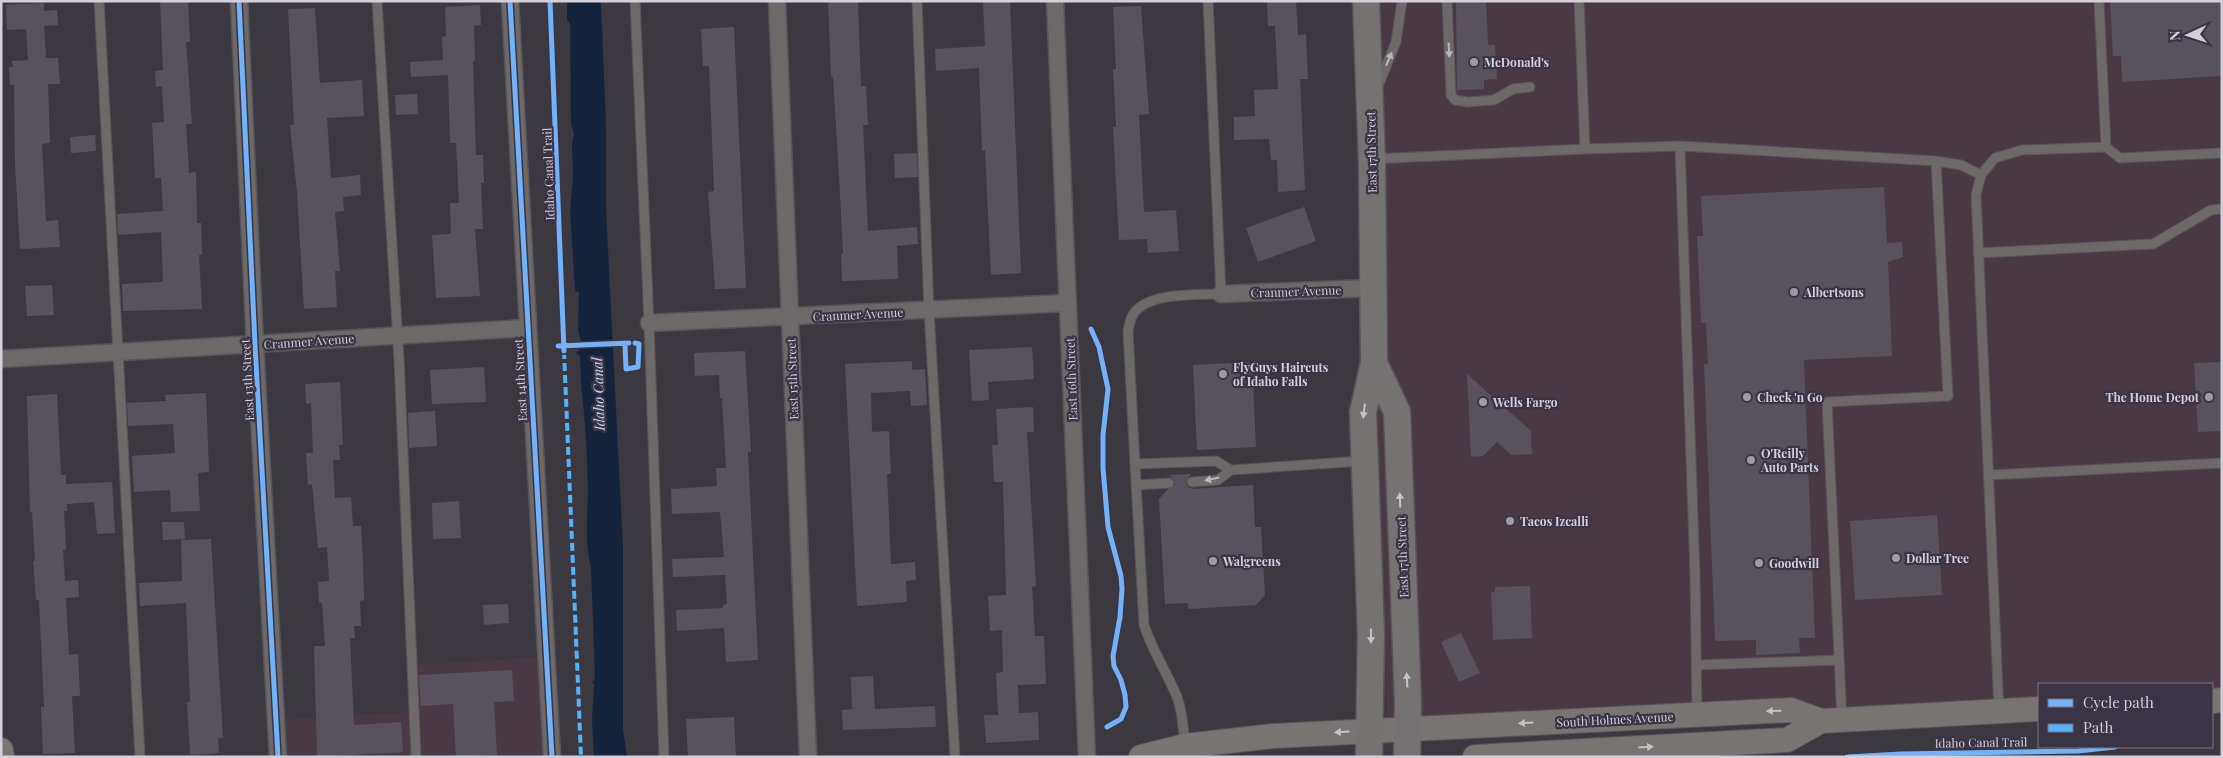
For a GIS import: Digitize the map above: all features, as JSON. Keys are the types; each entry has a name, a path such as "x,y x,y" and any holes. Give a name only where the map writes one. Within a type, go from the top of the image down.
{"main road":[{"name":"East 17th Street","path":"1366,1 1372,160 1374,363 1363,412 1371,634 1371,731 1369,757"},
{"name":"East 17th Street","path":"1374,363 1397,412 1408,728 1407,757"},
{"name":"South Holmes Avenue","path":"1141,757 1185,746 1273,736 1408,728 1791,710 1831,721 2038,709"},
{"name":"South Holmes Avenue","path":"1475,757 1788,740 1831,721"},
{"path":"1,750 2,757"}],"street":[{"name":"East 13th Street","path":"239,1 255,345 278,757"},
{"name":"East 14th Street","path":"510,1 552,757"},
{"name":"East 15th Street","path":"777,1 808,757"},
{"name":"East 16th Street","path":"1055,1 1087,757"},
{"name":"Cranmer Avenue","path":"1221,294 1372,288"},
{"name":"Cranmer Avenue","path":"649,322 1068,303"},
{"name":"Cranmer Avenue","path":"1,359 527,328"}],"lane":[{"path":"98,1 140,757"},
{"path":"377,1 397,336 416,757"},
{"path":"634,1 649,322 664,757"},
{"path":"917,1 929,310 955,757"},
{"path":"1185,746 1181,711 1175,691 1150,645 1144,625 1128,332 1134,313 1141,306 1154,300 1221,294 1208,1"},
{"path":"1370,104 1396,42 1402,1"},
{"path":"1447,1 1451,96 1454,100 1468,102 1494,100 1513,89 1530,87"},
{"path":"1579,1 1585,150"},
{"path":"2099,1 2106,147"},
{"path":"1680,146 1696,617 1697,714"},
{"path":"1372,160 1680,146 1936,161 1961,164 1981,175"},
{"path":"1998,711 1976,195 1981,175 1995,158 2022,150 2106,147 2120,158 2222,153"},
{"path":"1831,721 1839,660 1827,402 1948,396 1936,161"},
{"path":"1978,253 2153,244 2211,210 2222,209"},
{"path":"1192,482 1218,480 1231,470 1364,460"},
{"path":"1135,464 1216,461 1231,470"},
{"path":"1989,475 2222,463"},
{"path":"1136,485 1169,483"},
{"path":"1696,665 1839,660"}],"path":[{"path":"552,338 553,346 565,347"}],"shaded area":[{"path":"1366,1 2222,1 2222,700 2213,701 2213,683 2038,683 2038,709 1388,744 1374,363"},
{"path":"546,657 552,757 278,757 276,720 414,712 412,665"}],"water":[{"name":"Idaho Canal","path":"567,1 601,1 606,124 606,210 623,547 623,730 627,757 594,757 592,720 594,685 592,681 595,680 591,567 587,537 587,461 580,355 576,353 582,346 578,329 579,292 575,291 570,209 574,134 571,123 570,24 567,19"}],"building":[{"path":"160,1 188,1 190,42 186,42 192,124 186,124 189,173 196,172 197,223 201,223 202,255 199,255 202,309 123,311 122,284 163,282 161,232 118,235 117,214 163,211 161,178 155,178 152,123 164,122 162,86 156,87 155,71 163,70"},
{"path":"828,1 858,1 861,86 866,86 868,125 863,125 868,231 917,227 918,244 897,246 898,279 842,281 841,254 843,254 833,77 831,77"},
{"path":"983,1 1010,1 1021,273 991,275 985,150 982,151 979,68 936,71 935,49 985,46"},
{"path":"1267,1 1296,1 1298,35 1306,34 1308,79 1300,79 1305,190 1278,192 1277,160 1271,160 1269,139 1234,140 1234,117 1255,116 1254,90 1278,89 1275,26 1268,26"},
{"name":"McDonald's","path":"1456,1 1486,1 1488,45 1495,45 1497,79 1484,80 1484,89 1457,90"},
{"path":"2110,1 2222,1 2222,76 2122,82 2121,56 2113,56"},
{"path":"44,3 44,11 57,10 58,25 44,26 46,58 58,58 60,84 48,84 50,143 42,144 46,221 58,220 60,247 20,249 15,164 14,85 10,85 9,67 13,67 12,61 28,60 26,29 7,30 6,5"},
{"path":"480,5 481,25 474,26 475,61 473,61 476,155 483,155 484,183 481,183 483,229 475,229 480,296 436,298 432,235 451,234 450,203 459,203 456,143 450,143 448,75 411,77 410,62 443,60 442,37 446,36 445,7"},
{"path":"1141,6 1149,114 1139,115 1144,212 1176,210 1179,251 1148,253 1147,239 1119,240 1113,127 1116,127 1113,69 1116,69 1113,7"},
{"path":"315,8 320,83 362,80 364,116 327,118 331,178 360,175 361,195 343,197 344,211 335,212 340,271 335,271 337,307 304,309 297,193 290,125 294,125 288,9"},
{"path":"734,27 746,288 715,289 708,192 714,191 709,66 703,66 701,29"},
{"path":"417,94 418,114 396,115 395,95"},
{"path":"95,135 96,151 71,153 70,137"},
{"path":"917,153 918,177 895,178 894,154"},
{"path":"1884,187 1887,243 1902,242 1903,257 1888,262 1892,356 1804,360 1815,638 1799,638 1800,653 1756,655 1756,640 1715,641 1704,364 1708,364 1706,323 1701,323 1697,236 1703,236 1701,196"},
{"path":"1304,207 1316,241 1258,262 1246,228"},
{"path":"52,285 54,315 27,316 25,286"},
{"path":"1032,347 1034,379 988,382 989,400 972,401 969,350"},
{"path":"745,351 751,452 748,452 758,660 726,662 724,628 677,631 676,610 723,608 723,605 727,604 725,575 673,577 672,559 724,557 720,512 672,514 671,489 717,486 716,468 726,468 719,375 695,376 694,353"},
{"path":"912,361 912,370 925,369 927,405 911,406 910,391 871,393 872,432 889,431 891,474 887,474 891,564 915,562 916,580 906,581 907,602 857,606 845,364"},
{"path":"1252,362 1256,447 1197,450 1193,365"},
{"name":"The Home Depot","path":"2222,362 2222,431 2198,432 2194,363"},
{"path":"484,367 486,402 432,404 430,370"},
{"name":"Wells Fargo","path":"1467,374 1531,431 1532,454 1511,455 1497,442 1483,456 1471,457"},
{"path":"340,382 343,445 339,445 340,460 333,460 335,498 351,497 353,526 361,526 363,561 364,600 360,601 361,626 354,626 355,638 350,638 354,725 401,722 403,752 317,757 314,646 325,646 322,603 319,603 318,582 329,581 327,547 318,548 312,484 308,485 306,453 313,453 311,403 306,404 305,384"},
{"path":"206,393 209,472 198,473 200,511 171,512 170,490 134,492 132,456 175,453 173,424 128,426 127,403 166,401 165,395"},
{"path":"57,394 61,475 66,475 66,484 112,482 115,533 97,534 94,502 67,504 67,511 64,511 66,550 63,550 65,581 78,580 79,597 66,598 69,655 78,654 80,696 72,696 75,753 43,754 41,707 44,707 39,600 36,600 32,512 30,512 27,396"},
{"path":"1033,407 1034,432 1027,432 1036,586 1032,587 1035,636 1044,636 1046,684 1018,685 1019,713 1038,712 1039,740 986,743 984,715 998,715 996,673 1003,672 1002,630 990,631 988,596 1006,595 1003,482 994,482 992,445 998,445 996,409"},
{"path":"435,411 437,446 409,448 408,413"},
{"name":"Walgreens","path":"1191,474 1186,482 1187,486 1192,489 1253,485 1255,527 1261,527 1265,595 1256,605 1188,609 1188,603 1165,604 1159,499 1168,489 1175,485 1174,480 1169,475"},
{"path":"459,501 461,538 433,539 432,503"},
{"name":"Dollar Tree","path":"1937,515 1942,595 1855,600 1850,521"},
{"path":"162,522 184,522 185,539 163,540"},
{"path":"211,539 223,738 218,738 219,753 190,755 187,702 190,702 186,603 140,606 139,583 182,581 181,540"},
{"path":"1530,586 1532,638 1493,640 1491,592 1495,592 1495,587"},
{"path":"508,604 509,623 484,625 483,605"},
{"path":"1461,633 1480,673 1459,682 1441,642"},
{"path":"512,670 514,701 494,702 497,755 456,757 453,704 421,706 419,675"},
{"path":"873,676 875,709 935,706 936,727 843,730 842,710 852,709 851,677"},
{"path":"734,717 736,757 688,757 686,719"}],"marked path":[{"path":"564,351 581,757"}],"cycle path":[{"path":"239,1 255,345 278,757"},
{"path":"510,1 552,757"},
{"name":"Idaho Canal Trail","path":"550,1 564,351"},
{"path":"1091,329 1099,347 1108,389 1103,435 1103,468 1108,527 1121,576 1122,589 1120,617 1113,656 1114,666 1121,680 1125,695 1126,707 1121,719 1107,727"},
{"path":"558,346 629,343"},
{"path":"625,344 626,369 638,367 639,344 635,343"},
{"name":"Idaho Canal Trail","path":"1847,757 1901,754 2078,751 2106,748"}],"place":[{"name":"McDonald's","path":"1474,62"},
{"name":"Albertsons","path":"1794,292"},
{"name":"FlyGuys Haircuts of Idaho Falls","path":"1223,374"},
{"name":"Check 'n Go","path":"1747,397"},
{"name":"The Home Depot","path":"2209,397"},
{"name":"Wells Fargo","path":"1483,402"},
{"name":"O'Reilly Auto Parts","path":"1751,460"},
{"name":"Tacos Izcalli","path":"1510,521"},
{"name":"Dollar Tree","path":"1896,558"},
{"name":"Walgreens","path":"1213,561"},
{"name":"Goodwill","path":"1759,563"}]}
